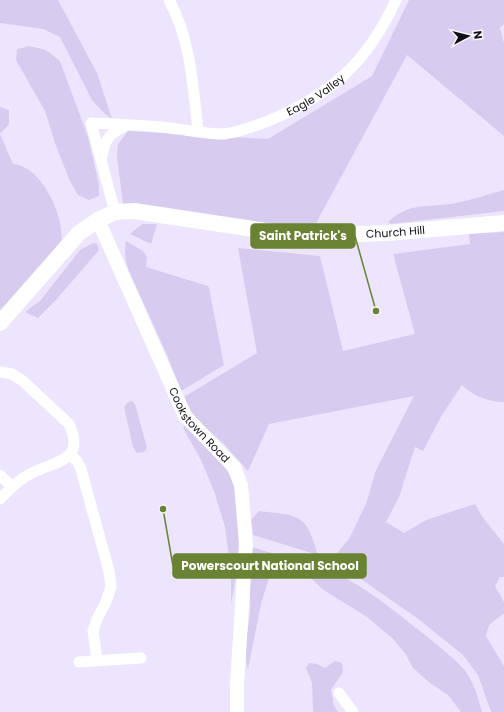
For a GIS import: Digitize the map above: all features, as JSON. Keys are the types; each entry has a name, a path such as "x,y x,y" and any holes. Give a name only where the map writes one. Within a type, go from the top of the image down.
{"main road":[{"name":"Church Hill","path":"0,323 79,233 98,220 115,212 134,211 300,236 387,233 504,223"}],"street":[{"path":"169,0 180,25 189,54 198,131"},
{"name":"Eagle Valley","path":"102,160 91,123 129,124 225,134 253,127 290,112 333,86 349,72 364,55 396,0"},
{"path":"115,212 102,160 104,143 114,131 129,124"},
{"name":"Cookstown Road","path":"98,220 185,416 234,467 241,485 246,543 237,685 237,712"},
{"path":"0,372 18,377 69,424 74,439 73,448 70,455 64,460 38,469 27,475 0,499"},
{"path":"70,455 78,461 92,504 109,571 111,586 106,602 97,619 93,631 97,660"},
{"path":"0,475 12,487"},
{"path":"79,662 141,658"},
{"path":"339,693 352,712"}],"shaded area":[{"path":"0,0 58,0 97,73 112,119 92,100 60,37 43,29 0,23"},
{"path":"409,0 504,0 504,24 500,28 504,43 504,136 407,55 314,227 271,227 123,204 117,157 118,144 128,131 268,139 372,76"},
{"path":"30,46 46,50 60,61 88,137 99,184 99,196 89,200 78,195 70,181 56,146 45,111 16,60 17,49"},
{"path":"0,107 9,110 9,124 0,134"},
{"path":"0,134 13,164 22,166 37,176 48,192 59,218 62,240 39,271 0,313"},
{"path":"504,190 504,211 391,224 388,222 396,215 412,208 456,203"},
{"path":"143,224 157,224 151,244 130,234"},
{"path":"504,232 504,402 482,398 462,385 442,415 423,451 415,447 399,497 386,522 404,533 426,520 475,504 484,519 504,544 504,577 500,577 495,586 504,602 504,613 489,625 486,636 504,666 504,712 491,712 478,675 463,655 417,618 332,559 349,539 366,504 376,470 414,396 269,424 248,471 224,444 197,420 184,397 257,353 238,248 320,256 343,351 415,334 393,254 470,244 469,234"},
{"path":"126,241 143,251 147,257 146,267 208,286 209,288 224,365 181,391 167,355 129,271 125,256"},
{"path":"93,243 97,244 99,250 56,300 38,318 25,312 40,301 80,250"},
{"path":"132,401 135,404 147,448 144,452 137,453 133,447 124,407 127,403"},
{"path":"186,425 218,458 231,476 239,500 240,554 231,604 231,573 225,527 214,491 201,460 183,428"},
{"path":"259,511 284,514 299,519 305,524 309,531 318,555 253,535 251,520"},
{"path":"252,547 281,556 271,571 261,604 248,669 246,662 246,647 250,606 249,578"},
{"path":"297,559 315,564 349,580 381,601 441,648 466,672 478,697 482,712 461,712 448,695 430,683 413,668 405,653 392,638 367,617 322,589 313,580 300,571"},
{"path":"335,661 342,663 343,672 331,690 334,706 338,712 314,712 312,683 306,668 309,663 317,664 325,668"}],"place":[{"name":"Saint Patrick's","path":"376,311"},
{"name":"Powerscourt National School","path":"163,509"}]}
